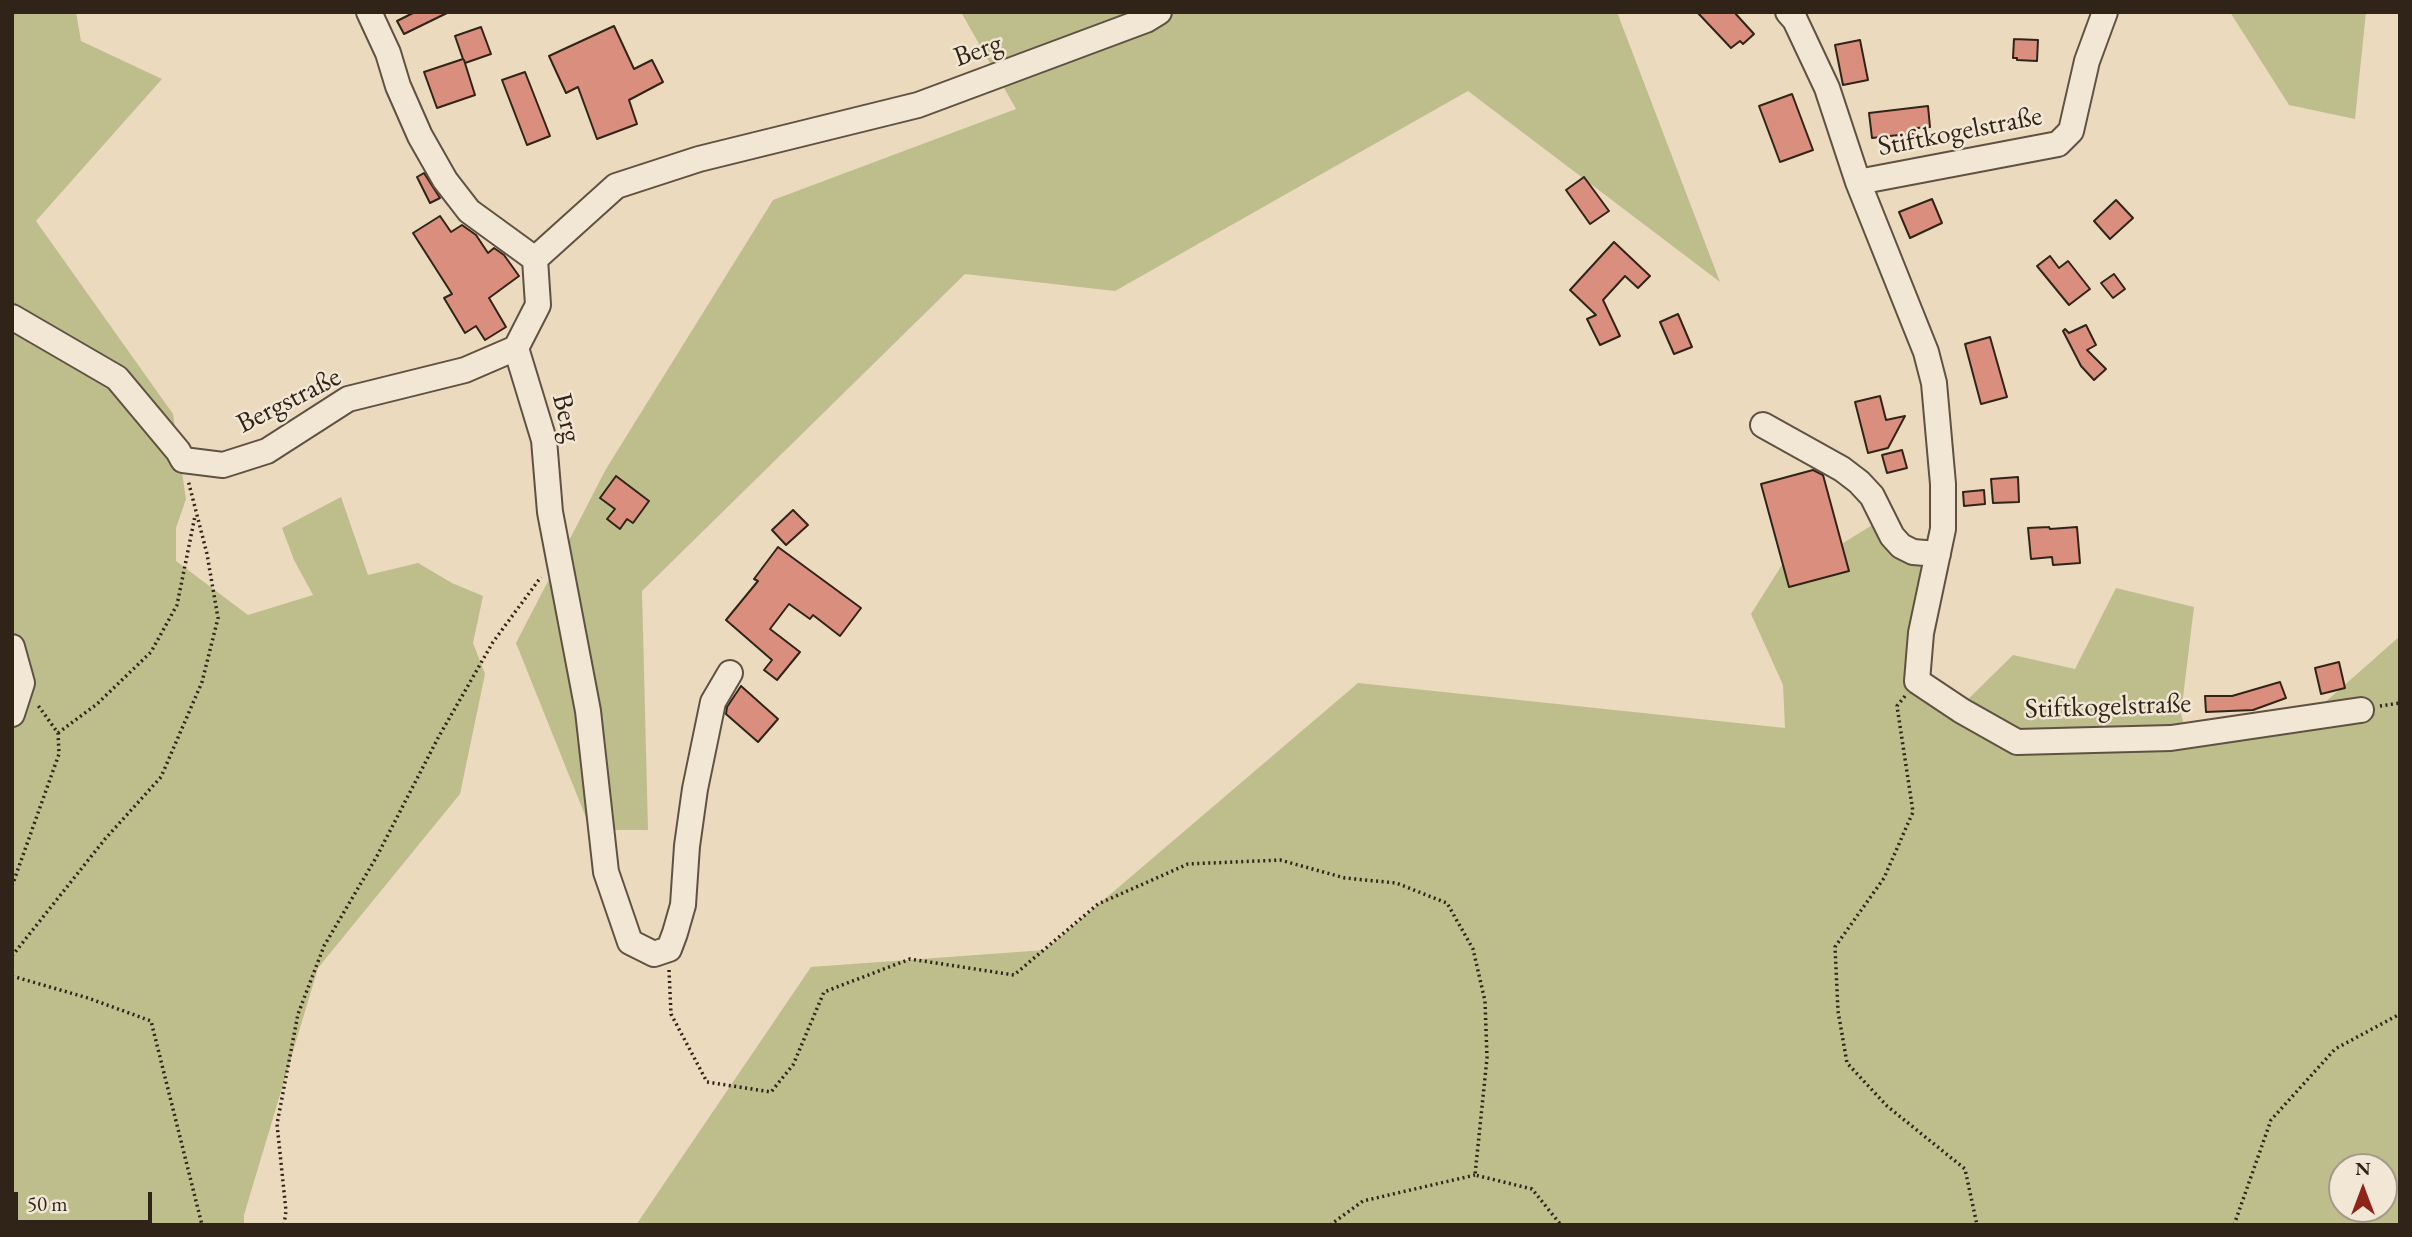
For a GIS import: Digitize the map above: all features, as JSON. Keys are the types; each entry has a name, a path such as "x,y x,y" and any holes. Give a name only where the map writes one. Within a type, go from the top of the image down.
{"street":[{"path":"369,12 388,53 404,99 445,180 469,211 535,259 538,305 516,348"},
{"name":"Berg","path":"535,259 616,186 699,159 918,105 1146,20 1159,12"},
{"name":"Stiftkogelstraße","path":"1788,12 1795,20 1827,88 1858,182 1926,352 1934,383 1943,484 1943,529 1921,633 1917,681 1962,711 2017,742 2171,738 2361,710"},
{"name":"Stiftkogelstraße","path":"1858,182 2058,144 2067,138 2071,131 2087,61 2105,12"},
{"path":"12,317 117,378 183,460"},
{"name":"Berg","path":"516,348 544,440 550,512 587,711 606,873 630,942 654,954 668,949"},
{"name":"Bergstraße","path":"183,460 223,465 267,451 348,399 465,370 516,348"},
{"path":"1763,425 1842,469 1859,482 1872,496 1892,536 1901,546 1913,552 1938,554"},
{"path":"12,647 22,683 12,714"},
{"path":"668,949 683,905 687,846 713,702 730,673"}],"path":[{"path":"12,956 105,839 160,776 202,682 218,618 206,554 183,460"},
{"path":"58,733 97,704 151,652 177,605 195,514"},
{"path":"284,1225 286,1211 277,1124 298,1014 324,946 377,856 493,642 558,553"},
{"path":"1917,681 1897,706 1913,812 1884,878 1835,947 1838,1011 1847,1063 1887,1106 1965,1170 1977,1225"},
{"path":"12,886 59,754 58,733 22,683"},
{"path":"668,949 671,1014 707,1082 771,1092 793,1065 824,992 910,960 1014,975 1098,904 1188,864 1280,860 1345,878 1395,883 1447,903 1473,949 1485,1001 1487,1058 1475,1175"},
{"path":"12,976 88,998 151,1021 202,1225"},
{"path":"2234,1225 2271,1120 2335,1049 2400,1014"},
{"path":"1330,1225 1363,1201 1475,1175 1532,1189 1561,1225"}],"shaded area":[{"path":"12,12 76,12 81,41 162,79 36,221 173,414 186,499 176,528 176,561 248,615 313,595 294,560 282,528 341,497 368,575 418,563 452,583 483,596 473,643 485,674 460,794 318,968 244,1215 244,1225 12,1225"},
{"path":"961,12 1617,12 1720,282 1468,91 1115,291 965,274 642,591 648,830 591,830 516,643 606,469 773,200 1016,109"},
{"path":"2230,12 2366,12 2355,119 2289,105"},
{"path":"1874,524 1931,561 1908,678 1954,713 2013,655 2075,669 2116,588 2194,607 2181,714 2190,746 2323,704 2400,636 2400,1225 636,1225 811,967 1045,950 1358,683 1785,728 1783,685 1751,614 1792,549 1835,548"}],"building":[{"path":"415,12 449,12 404,34 397,21"},
{"path":"1697,12 1734,12 1754,34 1743,44 1740,41 1731,48"},
{"path":"614,26 634,69 652,60 663,82 629,100 637,124 597,139 578,87 566,93 549,56"},
{"path":"481,27 491,54 465,63 464,60 475,95 437,108 424,72 463,59 455,36"},
{"path":"2014,39 2038,40 2037,61 2013,58"},
{"path":"1860,40 1868,80 1843,85 1835,45"},
{"path":"525,72 550,136 527,145 502,80"},
{"path":"1792,94 1813,150 1780,162 1759,106"},
{"path":"1928,106 1930,127 1917,128 1917,133 1872,138 1869,113"},
{"path":"424,173 440,198 430,203 417,177"},
{"path":"1584,177 1609,211 1590,224 1566,190"},
{"path":"1932,199 1942,223 1910,238 1899,212"},
{"path":"2116,200 2133,218 2110,239 2094,221"},
{"path":"440,216 451,232 462,225 476,235 488,253 494,248 504,255 519,276 489,298 506,327 485,340 476,326 465,333 444,298 452,294 413,233"},
{"path":"1614,242 1650,276 1638,288 1625,276 1603,300 1620,336 1600,345 1587,319 1596,315 1570,290"},
{"path":"2050,256 2059,268 2068,261 2090,289 2069,305 2037,266"},
{"path":"2114,274 2125,289 2113,298 2101,283"},
{"path":"1678,314 1692,347 1674,354 1660,322"},
{"path":"2086,325 2096,345 2087,350 2106,369 2094,380 2081,366 2063,331 2065,329 2069,333"},
{"path":"1990,337 2007,397 1981,404 1965,344"},
{"path":"1880,396 1886,420 1905,416 1888,448 1868,453 1855,402"},
{"path":"1902,450 1907,468 1887,473 1882,455"},
{"path":"1813,470 1823,475 1849,571 1789,587 1761,484"},
{"path":"616,476 649,501 633,523 627,519 620,529 607,519 615,509 600,498"},
{"path":"2018,477 2019,502 1993,503 1991,479"},
{"path":"1984,490 1985,504 1964,506 1963,492"},
{"path":"793,510 808,525 786,545 772,530"},
{"path":"2077,527 2080,563 2053,565 2052,557 2031,559 2028,528"},
{"path":"778,547 861,608 840,636 813,615 810,619 789,604 770,629 800,652 777,680 764,670 772,660 726,620 758,581 754,579"},
{"path":"2339,662 2345,688 2321,694 2315,668"},
{"path":"2280,682 2286,698 2253,710 2206,712 2205,696 2232,696"},
{"path":"741,686 778,719 758,742 726,714 727,707"}]}
